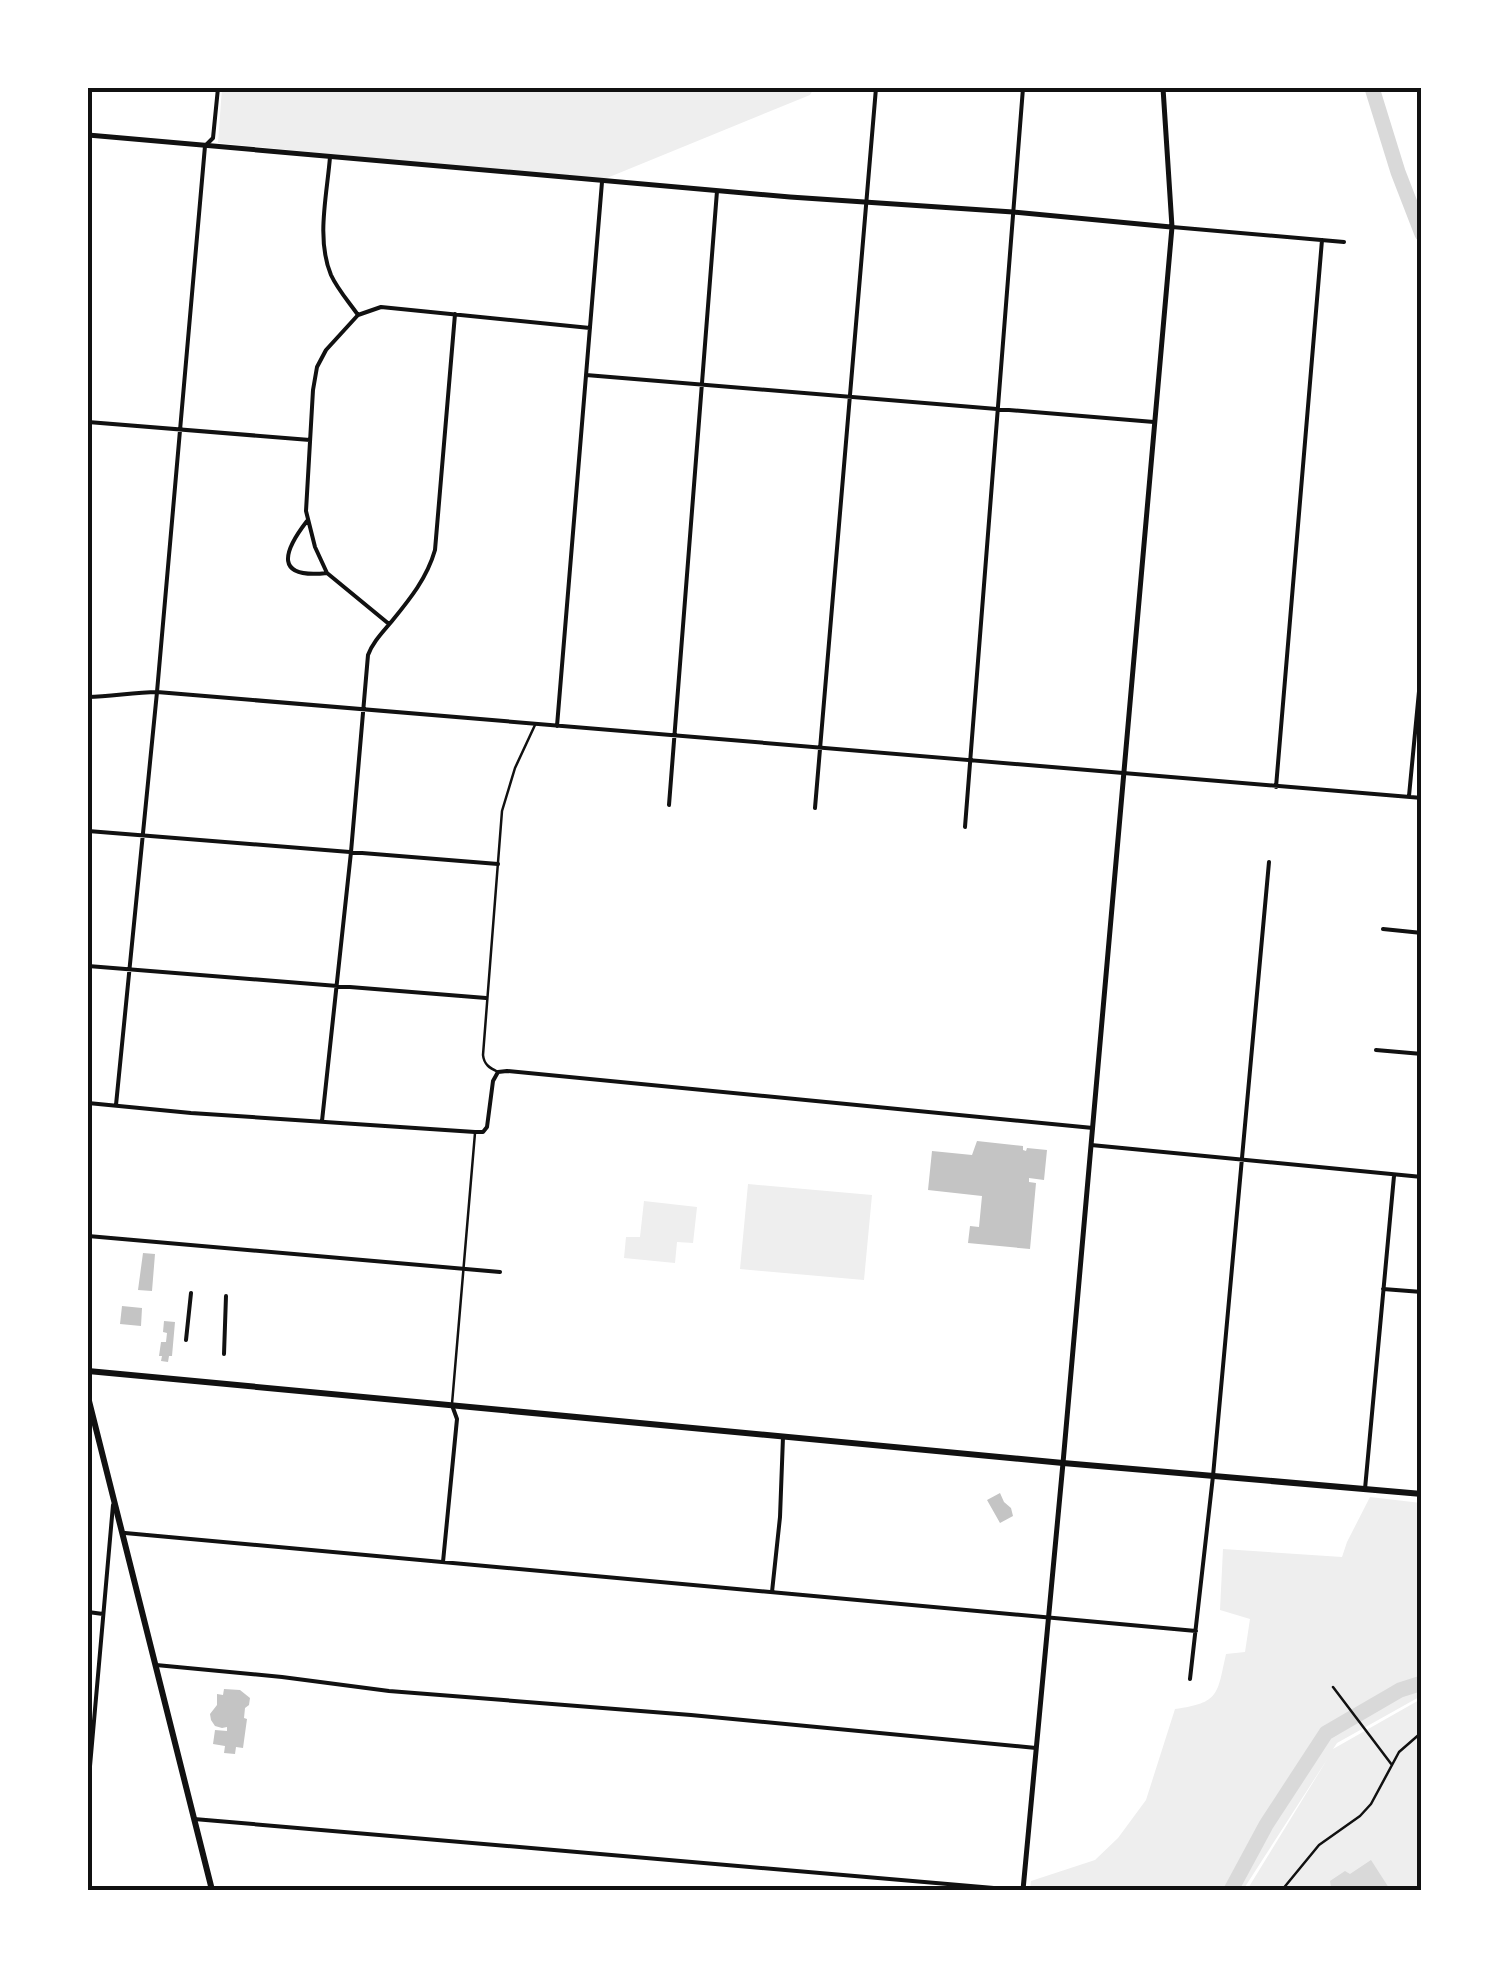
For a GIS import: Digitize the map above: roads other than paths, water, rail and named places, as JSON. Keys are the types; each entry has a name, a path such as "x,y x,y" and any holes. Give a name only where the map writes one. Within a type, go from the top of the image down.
{"main road":[{"path":"88,1372 1422,1494"},
{"path":"88,1397 212,1890"}],"street":[{"path":"116,1105 206,146 213,138 218,88"},
{"path":"815,808 876,88"},
{"path":"965,826 1023,88"},
{"path":"194,1819 1020,1890 1064,1463 1172,227 1162,88"},
{"path":"88,135 1344,242"},
{"path":"330,157 323,230 327,262 338,289 358,315"},
{"path":"557,726 602,180"},
{"path":"668,805 717,189"},
{"path":"1276,787 1322,240"},
{"path":"390,624 326,573 307,521 317,367 326,350 358,315 381,307 590,328"},
{"path":"322,1121 368,656 373,643 420,584 435,550 455,314"},
{"path":"586,375 1155,422"},
{"path":"88,422 310,440"},
{"path":"307,521 290,547 289,564 302,575 326,573"},
{"path":"1409,796 1422,660"},
{"path":"88,697 157,692 1422,798"},
{"path":"88,831 498,864"},
{"path":"1190,1680 1213,1476 1270,862"},
{"path":"1382,929 1422,933"},
{"path":"88,966 486,998"},
{"path":"1376,1050 1422,1054"},
{"path":"88,1103 483,1132 493,1081 498,1072 507,1071 1093,1128"},
{"path":"1091,1145 1422,1178"},
{"path":"1365,1489 1394,1176"},
{"path":"88,1236 500,1272"},
{"path":"1384,1289 1422,1292"},
{"path":"186,1340 190,1292"},
{"path":"224,1354 226,1296"},
{"path":"443,1562 457,1420 452,1406"},
{"path":"772,1592 783,1437"},
{"path":"88,1789 114,1496"},
{"path":"123,1533 1196,1631"},
{"path":"88,1612 103,1614"},
{"path":"156,1665 389,1690 1036,1748"}],"lane":[{"path":"498,1072 488,1066 483,1055 498,864 506,796 536,724"},
{"path":"452,1406 476,1132"}],"waterway":[{"path":"1372,88 1422,234"},
{"path":"1231,1890 1266,1825 1326,1733 1400,1690 1422,1683"}]}
